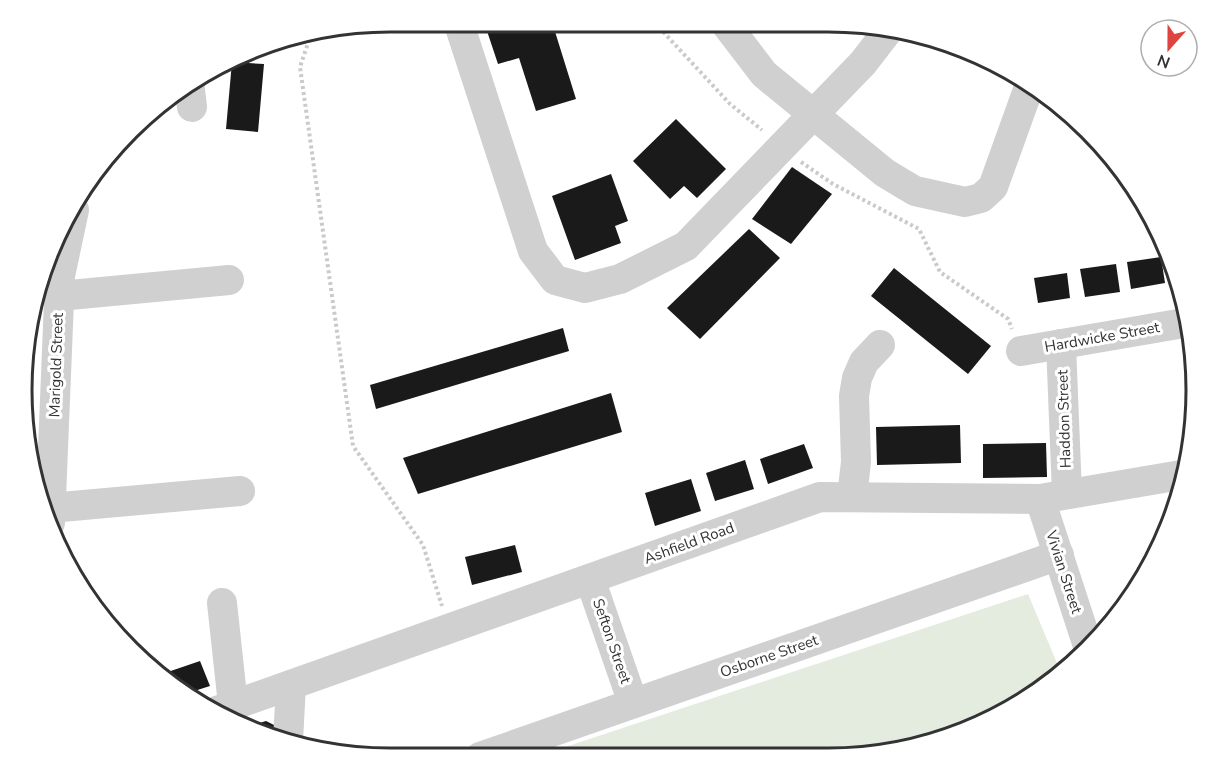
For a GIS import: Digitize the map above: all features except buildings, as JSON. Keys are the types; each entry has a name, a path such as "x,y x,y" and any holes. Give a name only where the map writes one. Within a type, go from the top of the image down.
{"street":[{"path":"462,32 533,251 555,280 585,288 620,279 686,246 788,152 814,114 863,63 884,36"},
{"path":"732,32 764,74 885,174 915,191 965,202 981,198 993,187 1027,93"},
{"name":"Marigold Street","path":"50,503 60,276 70,227"},
{"path":"59,296 229,280"},
{"name":"Hardwicke Street","path":"1021,351 1179,324"},
{"name":"Haddon Street","path":"1054,496 1061,344"},
{"path":"852,497 856,462 854,396 857,378 864,362 880,345"},
{"name":"Ashfield Road","path":"225,708 820,497 1054,496 1175,476"},
{"path":"54,514 240,491"},
{"name":"Vivian Street","path":"1054,496 1059,555 1085,638"},
{"name":"Osborne Street","path":"503,748 1059,555"},
{"name":"Sefton Street","path":"590,579 633,703"},
{"path":"222,603 225,708"},
{"path":"288,733 291,685"}],"path":[{"path":"663,32 729,104 788,152 832,184 919,229 939,272 1008,319 1021,351"},
{"path":"309,41 300,67 353,446 423,545 449,629"}],"shaded area":[{"path":"1028,594 1057,664 1026,688 986,712 942,729 897,742 850,748 562,748"}]}
